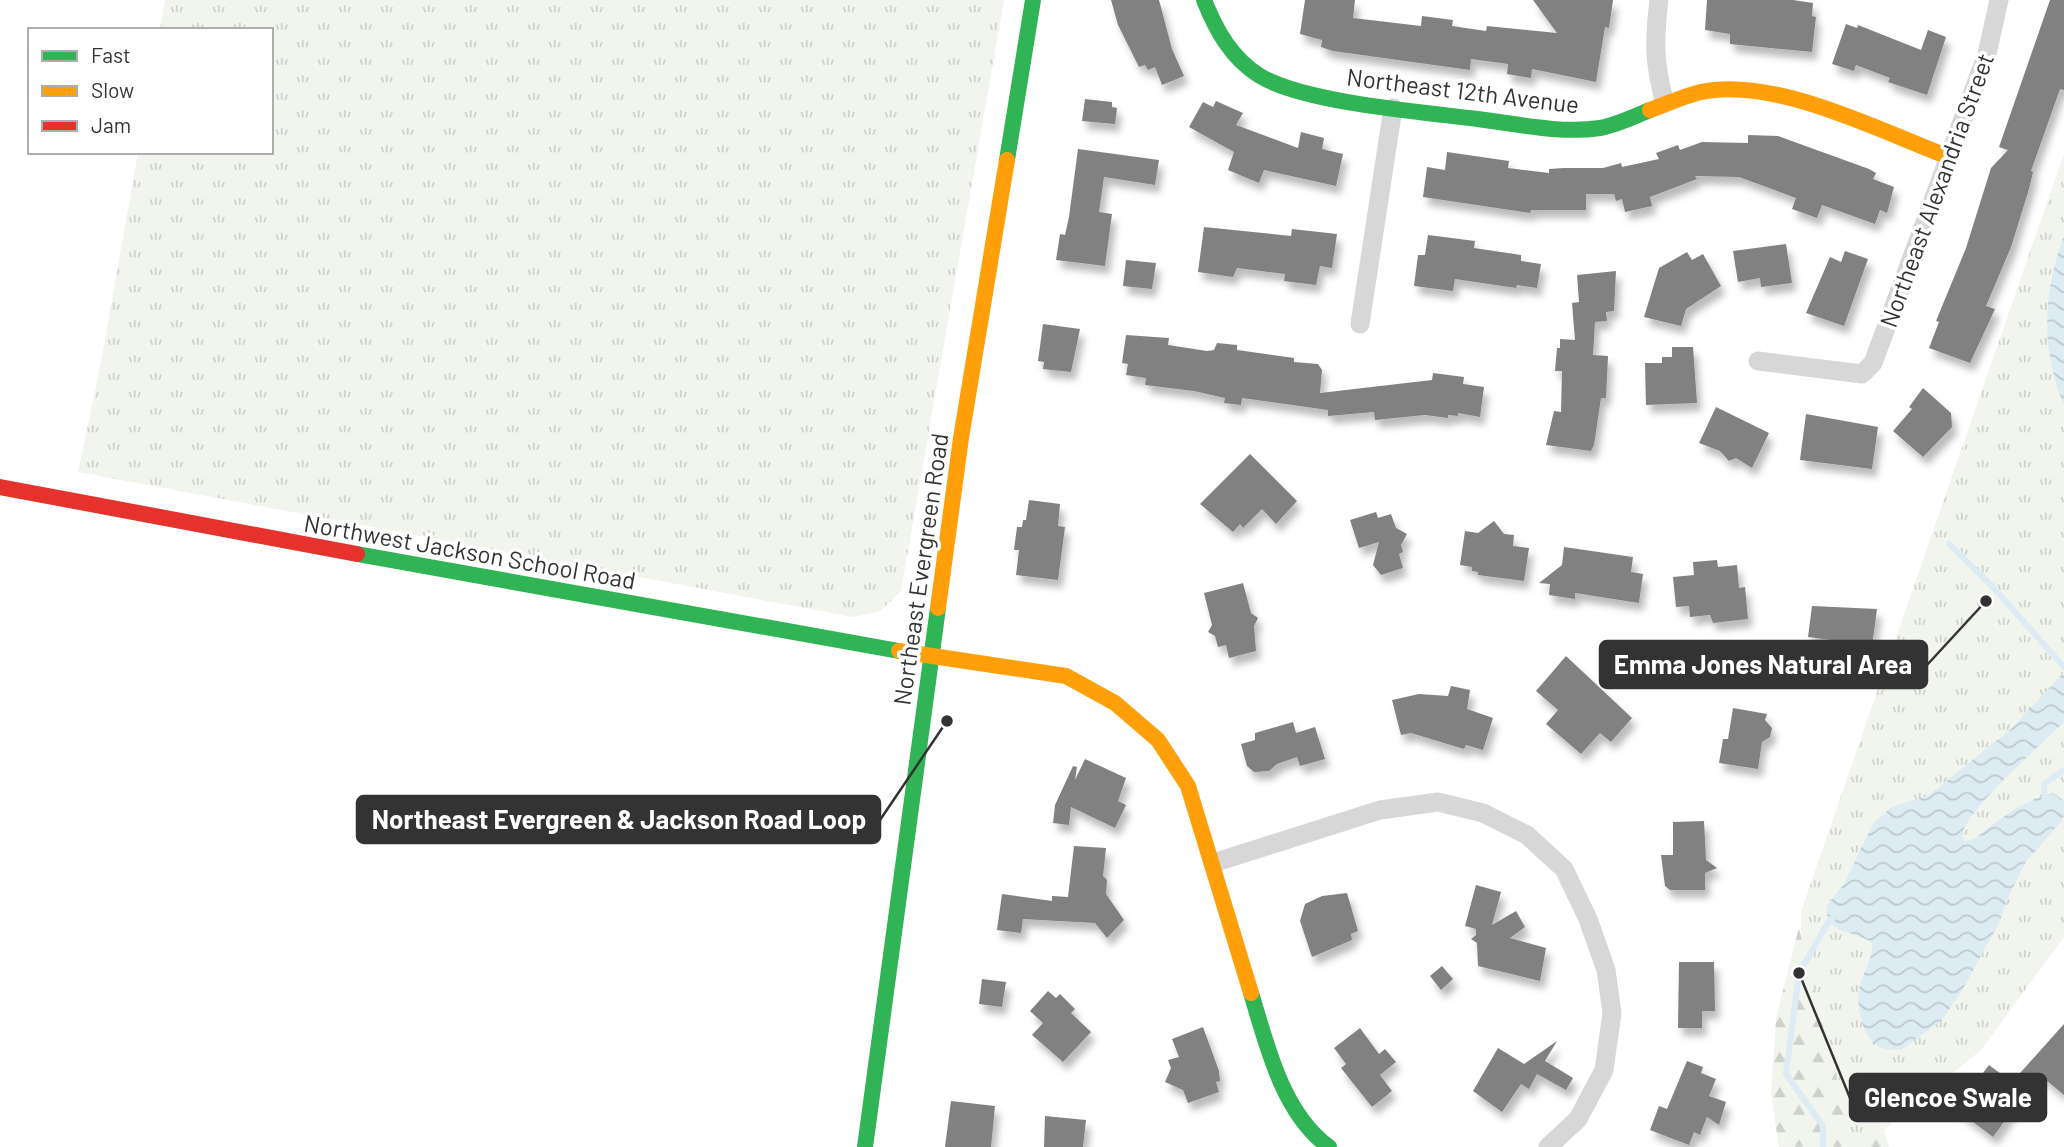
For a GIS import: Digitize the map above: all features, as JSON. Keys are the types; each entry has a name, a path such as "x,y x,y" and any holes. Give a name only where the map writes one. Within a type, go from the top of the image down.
{"main road":[{"name":"Northeast Evergreen Road","path":"865,1147 988,257 1033,0"},
{"name":"Northeast 12th Avenue","path":"1204,2 1216,31 1237,56 1260,76 1298,91 1392,108 1559,130 1601,128 1702,92 1743,89 1788,96 1949,157"},
{"name":"Northwest Jackson School Road","path":"0,487 439,570 932,656 1066,676 1115,703 1158,740 1188,786 1269,1053 1288,1096 1314,1136 1329,1147"}],"street":[{"path":"1659,0 1654,36 1656,71 1665,103"},
{"name":"Northeast Alexandria Street","path":"1758,361 1862,374 1873,363 1987,54 1999,0"},
{"path":"1360,324 1392,108"},
{"path":"1213,863 1380,810 1438,802 1483,813 1527,835 1564,869 1588,919 1606,970 1612,1013 1604,1070 1578,1119 1548,1147"}],"green space":[{"path":"165,0 1004,0 901,591 881,611 853,617 78,472 101,362 138,154 273,154 273,28 160,28"},
{"path":"2064,154 2064,937 1981,1050 1863,1147 1854,1147 1801,937 1801,911"},
{"path":"1799,927 1854,1147 1779,1147 1771,1094 1776,1018"},
{"path":"1884,1130 1889,1147 1863,1147"}],"water":[{"path":"2064,235 2064,405 2051,363 2047,320 2052,278"},
{"path":"2064,672 2064,722 1989,795 1966,825 1962,837 1965,841 1974,839 2021,806 2053,793 2064,801 2064,814 2060,823 2026,862 2009,895 1999,923 1963,989 1941,1021 1901,1050 1879,1047 1864,1028 1858,1001 1872,943 1835,927 1827,915 1827,906 1845,882 1874,822 1892,807 1929,795 2012,728"}],"building":[{"path":"1111,0 1159,0 1172,49 1184,76 1162,85 1155,67 1148,70 1145,65 1139,67 1118,25"},
{"path":"1305,0 1355,0 1353,18 1421,26 1422,16 1453,20 1452,26 1486,31 1487,26 1557,33 1533,0 1613,0 1609,28 1605,27 1596,82 1532,69 1531,78 1507,74 1508,64 1471,59 1470,70 1333,51 1321,47 1322,40 1300,34"},
{"path":"1707,0 1793,0 1813,3 1812,16 1816,17 1812,52 1730,44 1730,34 1705,30"},
{"path":"2050,0 2064,0 2064,90 2060,89 2031,171 2029,189 2011,247 1986,306 1995,309 1970,363 1929,348 1939,322 1936,321 1966,248 1991,168 2008,150 1999,147"},
{"path":"1846,24 1857,28 1858,25 1921,50 1928,30 1946,37 1927,95 1888,82 1890,78 1856,65 1854,71 1832,64"},
{"path":"1085,99 1112,102 1112,107 1117,108 1115,124 1082,121"},
{"path":"1216,101 1243,113 1236,125 1298,148 1301,132 1324,138 1322,149 1343,154 1336,186 1264,170 1259,183 1228,170 1234,152 1189,127 1203,102 1213,107"},
{"path":"1748,135 1778,136 1869,169 1876,173 1873,179 1894,187 1887,213 1880,210 1875,224 1822,205 1817,218 1792,209 1796,198 1739,177 1695,176 1697,179 1650,197 1652,206 1625,212 1622,199 1616,201 1614,194 1586,194 1586,210 1531,210 1530,213 1423,197 1427,167 1445,170 1447,152 1509,161 1508,168 1549,173 1549,169 1603,168 1621,163 1622,167 1659,159 1656,153 1678,145 1680,150 1702,142 1748,143"},
{"path":"1078,149 1159,160 1155,185 1104,177 1099,212 1112,214 1105,266 1056,260 1060,234 1065,235 1069,217"},
{"path":"1204,227 1291,236 1292,229 1337,234 1332,268 1320,266 1316,285 1284,281 1285,274 1237,268 1233,277 1198,272"},
{"path":"1428,235 1475,241 1474,248 1521,255 1521,261 1541,264 1537,288 1517,285 1516,288 1455,279 1453,291 1414,286 1418,255 1425,255"},
{"path":"1786,244 1792,283 1761,287 1760,278 1738,282 1733,251"},
{"path":"1845,251 1868,259 1844,326 1806,313 1830,257 1841,262"},
{"path":"1687,252 1692,260 1703,254 1721,286 1686,309 1681,326 1644,317 1659,268"},
{"path":"1126,260 1156,263 1152,289 1123,286"},
{"path":"1616,271 1614,311 1606,312 1607,321 1595,322 1593,355 1608,356 1606,398 1601,398 1594,445 1591,451 1546,445 1554,411 1561,412 1562,371 1555,371 1557,348 1560,348 1560,339 1575,340 1572,303 1579,302 1577,275"},
{"path":"1043,324 1080,329 1071,372 1043,369 1044,362 1038,361"},
{"path":"1126,335 1169,338 1168,345 1207,351 1214,350 1217,343 1237,345 1237,350 1294,358 1294,362 1318,364 1322,370 1320,393 1432,380 1433,373 1464,377 1463,384 1484,387 1480,417 1458,413 1458,416 1448,415 1448,418 1425,415 1375,420 1374,412 1328,416 1328,410 1242,398 1241,405 1224,403 1225,398 1145,385 1146,378 1126,375 1128,364 1122,363"},
{"path":"1672,347 1693,347 1697,403 1646,405 1645,363 1662,363 1662,357 1672,357"},
{"path":"1923,388 1951,413 1952,427 1923,457 1893,431 1912,409 1909,407"},
{"path":"1716,407 1769,433 1752,468 1736,458 1729,461 1720,451 1699,443"},
{"path":"1806,414 1878,427 1872,469 1800,460"},
{"path":"1250,454 1297,501 1276,524 1262,509 1243,528 1240,524 1233,532 1200,504"},
{"path":"1029,500 1060,504 1058,526 1065,527 1058,580 1016,575 1019,550 1014,550 1017,527 1022,527 1023,520 1026,520"},
{"path":"1376,512 1378,518 1391,514 1396,528 1407,534 1401,545 1403,552 1399,554 1403,568 1381,575 1373,565 1379,542 1359,548 1350,520"},
{"path":"1494,521 1504,534 1514,535 1513,546 1529,548 1524,581 1478,575 1478,572 1472,571 1472,567 1460,565 1465,531 1478,533"},
{"path":"1564,547 1633,557 1631,572 1643,574 1639,603 1575,593 1575,599 1549,595 1550,584 1539,583 1562,565"},
{"path":"1717,560 1718,567 1737,565 1739,588 1745,587 1748,619 1713,623 1710,615 1690,617 1689,606 1676,607 1673,577 1694,575 1693,562"},
{"path":"1243,583 1251,613 1258,618 1254,626 1256,651 1229,658 1226,645 1218,647 1215,636 1208,632 1212,625 1204,593"},
{"path":"1812,606 1877,609 1870,661 1841,657 1842,649 1830,647 1831,640 1808,637"},
{"path":"1566,656 1632,718 1611,742 1600,733 1581,754 1546,724 1558,710 1536,691"},
{"path":"1451,686 1470,690 1467,709 1493,718 1483,750 1466,745 1464,749 1411,733 1401,735 1392,700 1419,694 1448,696"},
{"path":"1733,708 1767,714 1765,720 1772,728 1770,737 1762,742 1758,769 1719,763 1723,739 1728,739"},
{"path":"1293,722 1296,733 1315,727 1325,759 1300,766 1297,757 1277,764 1269,771 1254,772 1247,766 1241,744 1255,740 1255,733"},
{"path":"1085,759 1126,778 1118,801 1126,805 1115,828 1071,807 1069,825 1053,823 1055,805 1073,766 1077,767 1075,780"},
{"path":"1704,821 1706,860 1717,868 1705,873 1705,890 1670,890 1665,886 1661,855 1673,855 1673,822"},
{"path":"1074,846 1106,848 1103,876 1107,880 1106,894 1124,920 1107,938 1095,923 1023,919 1021,933 997,930 1002,894 1052,901 1052,896 1068,897"},
{"path":"1476,885 1501,892 1492,925 1516,911 1525,927 1510,938 1546,948 1540,981 1478,966 1477,943 1471,939 1476,935 1476,929 1465,926"},
{"path":"1347,893 1358,931 1351,934 1352,940 1312,957 1300,921 1305,904 1322,896"},
{"path":"1679,962 1714,962 1715,1011 1702,1011 1702,1028 1678,1028"},
{"path":"1442,966 1453,979 1441,990 1430,976"},
{"path":"982,979 1006,982 1002,1007 979,1004"},
{"path":"1048,991 1056,998 1060,994 1075,1009 1071,1013 1091,1032 1063,1062 1032,1035 1043,1023 1030,1011"},
{"path":"2064,1024 2064,1095 2039,1074 1993,1137 1956,1109 1989,1065 2012,1082"},
{"path":"1203,1027 1219,1071 1220,1081 1216,1082 1219,1092 1188,1103 1183,1090 1165,1082 1171,1068 1168,1060 1179,1057 1172,1039"},
{"path":"1360,1028 1379,1054 1385,1049 1396,1062 1380,1075 1392,1091 1372,1107 1341,1068 1346,1064 1334,1048"},
{"path":"1557,1041 1545,1061 1573,1078 1566,1090 1537,1074 1529,1089 1521,1084 1502,1112 1473,1091 1498,1048 1524,1064"},
{"path":"1687,1061 1703,1067 1701,1073 1716,1079 1709,1096 1726,1102 1719,1125 1707,1117 1700,1135 1694,1132 1689,1145 1650,1130 1659,1106 1667,1109"},
{"path":"951,1101 995,1106 991,1147 945,1147"},
{"path":"1045,1116 1086,1120 1083,1147 1044,1147"}],"waterway":[{"path":"1949,544 1992,586 2064,667"},
{"path":"2045,802 2044,784 2064,770"},
{"path":"1823,1147 1823,1126 1786,1074 1799,973 1833,918"}],"traffic: fast":[{"path":"1007,160 1033,0"},
{"path":"1204,0 1219,32 1241,61 1260,76 1305,93 1365,105 1555,129 1600,128 1650,110"},
{"path":"357,554 899,651"},
{"path":"865,1147 938,608"},
{"path":"1251,993 1270,1056 1288,1097 1299,1116 1329,1147"}],"traffic: slow":[{"path":"1650,110 1701,92 1730,89 1761,92 1826,109 1949,157"},
{"path":"938,608 961,438 1007,160"},
{"path":"899,651 1066,676 1115,703 1158,740 1188,786 1251,993"}],"traffic: jam":[{"path":"0,487 357,554"}],"place":[{"name":"Emma Jones Natural Area","path":"1986,601"},
{"name":"Northeast Evergreen & Jackson Road Loop","path":"947,721"},
{"name":"Glencoe Swale","path":"1799,973"}]}
